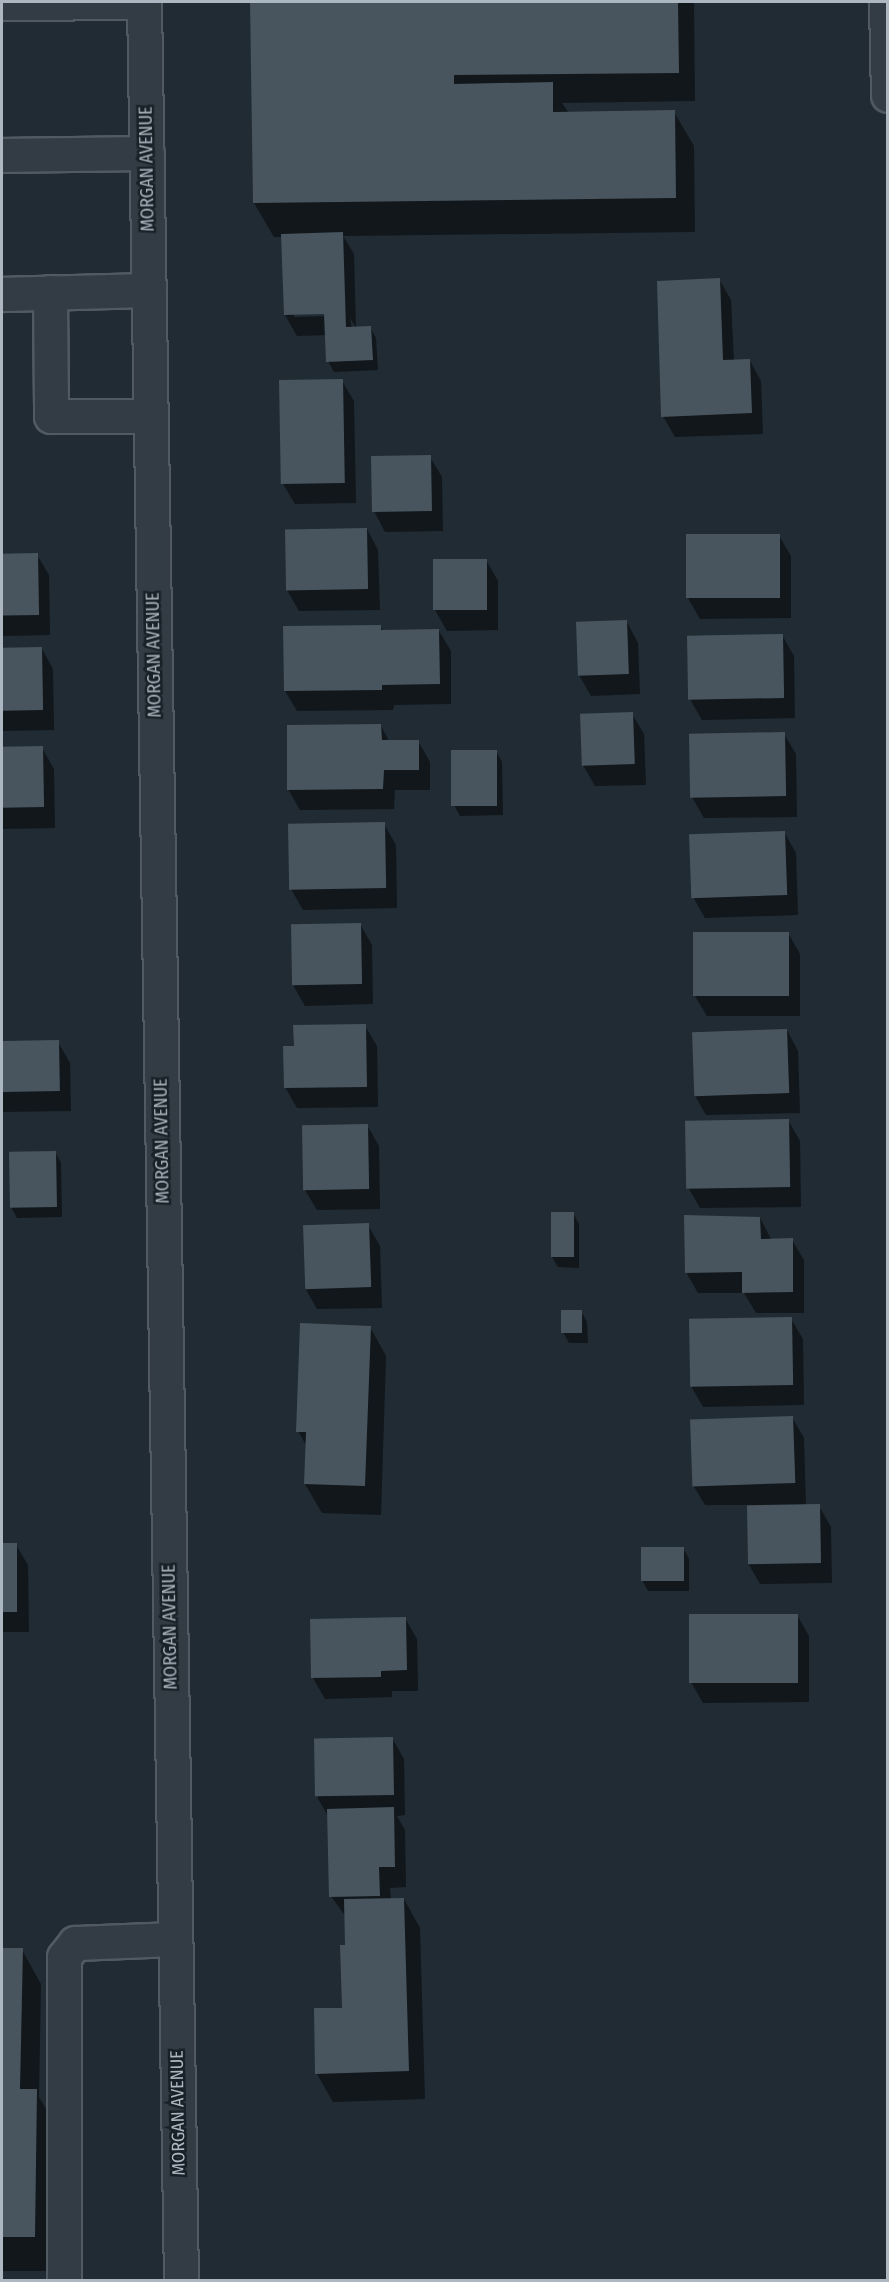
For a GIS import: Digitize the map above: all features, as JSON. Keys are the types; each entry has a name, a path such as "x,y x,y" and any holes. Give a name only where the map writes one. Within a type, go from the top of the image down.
{"street":[{"path":"2,3 138,2"},
{"name":"MORGAN AVENUE","path":"144,2 181,2280"},
{"path":"886,2 888,95"},
{"path":"2,155 147,153"},
{"path":"2,294 148,290"},
{"path":"50,292 51,416 150,416"},
{"path":"64,2280 64,1957 75,1943 175,1939"}],"building":[{"path":"250,2 678,2 679,73 454,75 454,84 553,82 553,112 675,110 676,198 253,203"},
{"path":"343,232 346,327 371,326 373,360 326,362 324,314 284,315 281,234"},
{"path":"720,278 723,360 750,359 752,413 661,417 657,281"},
{"path":"343,379 345,483 281,484 279,380"},
{"path":"431,455 432,511 372,512 371,456"},
{"path":"367,528 368,589 286,590 285,529"},
{"path":"686,534 780,534 780,598 686,598"},
{"path":"38,553 39,615 3,616 2,554"},
{"path":"433,559 487,559 487,610 433,610"},
{"path":"627,620 629,674 578,676 576,622"},
{"path":"381,625 381,630 439,629 440,684 382,685 382,690 284,691 283,626"},
{"path":"783,634 784,698 688,700 687,636"},
{"path":"42,647 43,710 3,711 2,648"},
{"path":"633,712 635,764 582,766 580,714"},
{"path":"381,724 382,740 419,740 419,770 384,770 383,789 287,790 287,725"},
{"path":"785,732 786,796 690,798 689,734"},
{"path":"43,746 44,807 3,808 2,747"},
{"path":"451,750 497,750 497,806 451,806"},
{"path":"385,822 386,888 289,890 288,824"},
{"path":"785,831 787,895 691,898 689,834"},
{"path":"361,923 362,984 292,985 291,924"},
{"path":"693,932 789,932 789,996 693,996"},
{"path":"366,1024 367,1087 284,1088 283,1046 294,1046 293,1025"},
{"path":"787,1029 789,1093 694,1096 692,1032"},
{"path":"59,1040 60,1091 3,1092 2,1041"},
{"path":"789,1119 790,1187 686,1189 685,1121"},
{"path":"368,1124 369,1189 303,1190 302,1125"},
{"path":"56,1151 57,1207 10,1208 9,1152"},
{"path":"551,1212 574,1212 574,1257 551,1257"},
{"path":"684,1215 760,1217 761,1239 793,1238 793,1292 742,1293 742,1272 685,1273"},
{"path":"369,1223 371,1287 305,1289 303,1225"},
{"path":"561,1310 582,1310 582,1333 561,1333"},
{"path":"792,1317 793,1385 690,1387 689,1319"},
{"path":"300,1323 371,1326 365,1486 304,1484 306,1432 296,1432"},
{"path":"793,1416 795,1483 692,1487 690,1420"},
{"path":"820,1504 821,1563 748,1564 747,1505"},
{"path":"2,1543 17,1543 17,1612 2,1612"},
{"path":"641,1547 684,1547 684,1581 641,1581"},
{"path":"689,1614 798,1614 798,1683 689,1683"},
{"path":"406,1617 407,1670 381,1671 381,1677 311,1678 310,1619"},
{"path":"393,1737 394,1795 315,1796 314,1738"},
{"path":"394,1807 395,1867 379,1867 380,1896 329,1897 327,1809"},
{"path":"404,1898 409,2071 315,2074 314,2008 342,2008 340,1945 345,1945 344,1899"},
{"path":"2,1948 23,1948 20,2089 37,2089 35,2237 2,2237"}]}
